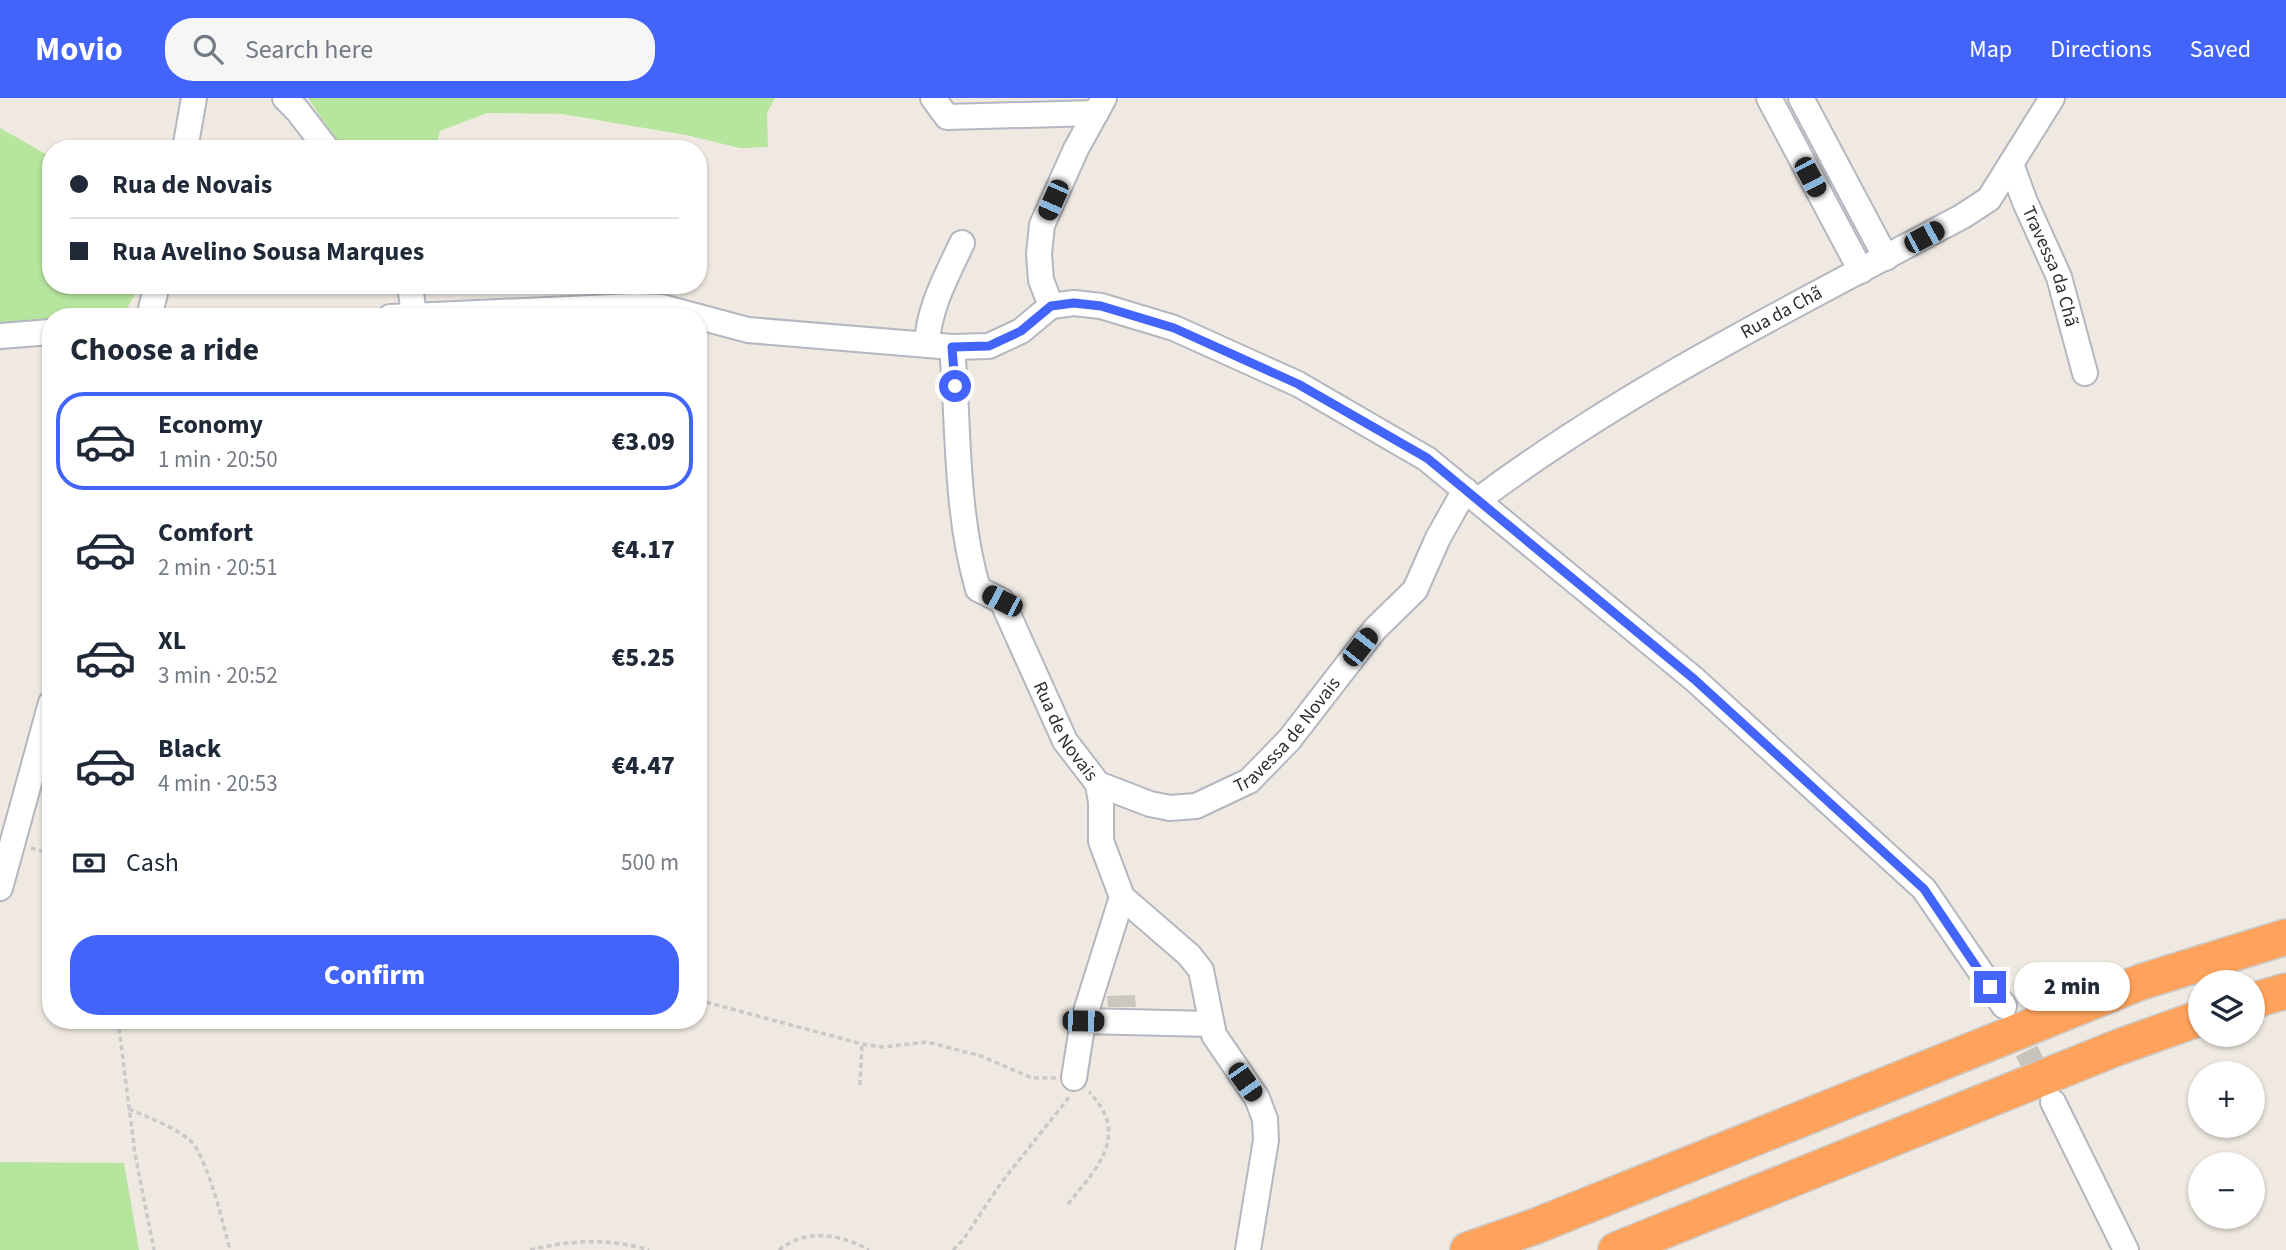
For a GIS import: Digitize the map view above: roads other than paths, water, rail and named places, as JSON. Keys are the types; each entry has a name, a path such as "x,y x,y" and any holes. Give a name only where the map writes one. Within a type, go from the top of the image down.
{"highway":[{"path":"1468,1250 1536,1226 2141,982 2286,937"},
{"path":"2265,997 2286,991"},
{"path":"1616,1250 2107,1052 2188,1022"}],"street":[{"path":"187,140 194,98"},
{"path":"285,98 320,140"},
{"path":"933,98 947,117 1100,105"},
{"path":"1769,98 1861,271"},
{"path":"1801,98 1886,258"},
{"name":"Rua da Chã","path":"1471,495 1514,473 1679,369 1963,216 1989,199 2052,98"},
{"path":"1051,306 1041,280 1041,225 1076,149 1100,105"},
{"name":"Travessa da Chã","path":"2011,164 2059,277 2085,373"},
{"path":"927,345 927,331 935,303 962,243"},
{"path":"707,319 748,330 952,347 989,346 1021,331 1051,306 1074,303 1101,306 1174,328 1298,384 1427,458 1694,679 1924,889 2004,1006"},
{"path":"589,308 666,308"},
{"path":"0,336 42,333"},
{"name":"Rua de Novais","path":"952,347 961,500 969,556 978,589 1002,601 1065,741 1098,784 1101,841 1122,897 1189,955 1201,970 1214,1035 1257,1098 1265,1119 1266,1140 1248,1250"},
{"name":"Travessa de Novais","path":"1098,784 1150,804 1170,808 1196,806 1249,781 1289,740 1375,629 1415,590 1438,538 1471,495"},
{"path":"0,888 42,736"},
{"path":"1077,1081 1083,1021 1122,897"},
{"path":"1083,1021 1210,1024"},
{"path":"2053,1102 2126,1250"}],"tunnel":[{"path":"2010,1019 2048,1093"}]}
